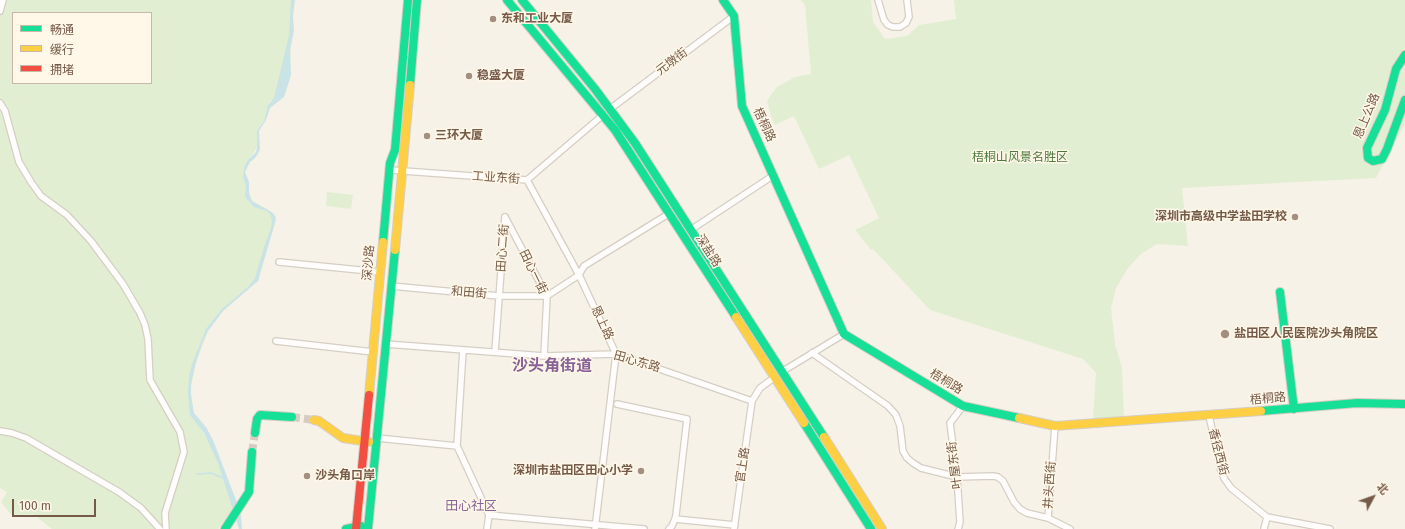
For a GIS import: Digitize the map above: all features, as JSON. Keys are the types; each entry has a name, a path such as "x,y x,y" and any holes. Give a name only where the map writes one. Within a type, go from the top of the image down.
{"main road":[{"name":"深沙路","path":"357,528 390,163 395,150 408,0"},
{"name":"深沙路","path":"368,529 417,0"},
{"name":"深盐路","path":"507,0 603,115 626,147 670,213 871,529"},
{"name":"深盐路","path":"522,0 610,109 635,143 783,371 882,529"},
{"name":"梧桐路","path":"723,0 734,16 742,106 844,334 962,406 1054,426 1209,416 1357,403 1405,404"},
{"name":"恩上公路","path":"1405,56 1396,69 1385,110 1367,148 1368,158 1373,161 1382,159 1388,149 1405,100"},
{"path":"683,234 692,229"},
{"path":"1280,292 1294,409"},
{"path":"255,433 257,419 260,415 292,418"},
{"path":"314,420 319,421 343,438 372,442 377,438"},
{"path":"225,529 245,500 250,486 252,452"},
{"path":"346,529 362,527 368,529"}],"street":[{"path":"0,11 3,0"},
{"path":"878,0 884,20 888,25 893,27 900,27 906,23 909,18 907,0"},
{"name":"元墩街","path":"610,109 734,16"},
{"path":"0,102 5,111 19,162 31,182 41,196 67,214 91,241 123,284 140,313 145,325 148,340 150,380 180,432 184,452 165,513 166,529"},
{"name":"工业东街","path":"390,170 527,180 603,115"},
{"path":"692,229 774,175"},
{"name":"恩上路","path":"527,180 579,275 616,354 595,527"},
{"path":"547,296 579,275 584,266 670,213"},
{"name":"田心二街","path":"495,352 505,216"},
{"name":"田心一街","path":"505,216 547,296 544,356"},
{"path":"279,262 380,272"},
{"name":"和田街","path":"391,286 499,296 547,296"},
{"path":"783,371 844,334"},
{"path":"276,340 373,352"},
{"name":"田心东路","path":"386,344 544,356 616,354 752,401"},
{"path":"462,350 457,446 489,515 487,529"},
{"path":"812,353 888,406 896,415 900,426 903,451 907,458 913,463 921,468 957,477 998,477 1003,481 1014,502 1020,509 1026,513 1048,518"},
{"path":"752,401 760,388 775,377"},
{"name":"官上路","path":"735,527 752,401"},
{"path":"617,404 687,419 676,515 672,526 669,529"},
{"name":"叶屋东街","path":"958,529 960,522 957,477 950,423 962,406"},
{"name":"香径西街","path":"1209,416 1221,472 1224,478 1231,488 1267,517"},
{"name":"井头西街","path":"1054,426 1048,518 1070,529"},
{"path":"0,432 12,433 26,438 119,492 142,508 160,529"},
{"path":"377,438 457,446"},
{"path":"489,515 595,527 644,529"},
{"path":"1264,529 1267,517 1330,529"},
{"path":"675,519 735,527"}],"green space":[{"path":"0,0 292,0 290,79 284,97 270,101 264,121 257,131 257,147 243,171 252,201 275,215 258,281 249,286 223,311 207,332 196,362 190,392 194,417 209,445 212,444 235,505 231,513 218,529 52,529 33,514 11,515 1,502 7,492 0,488"},
{"name":"梧桐山风景名胜区","path":"801,0 871,0 873,22 885,39 907,36 919,25 956,19 954,0 1405,0 1405,124 1376,178 1182,188 1188,246 1157,244 1141,254 1128,268 1116,288 1111,308 1115,344 1122,368 1124,417 1093,419 1096,373 1083,359 930,310 873,249 871,250 855,230 879,218 849,155 819,169 794,116 775,125 767,101 770,96 777,87 795,77 811,74 805,5"},
{"path":"327,192 353,195 351,209 326,206"}],"water":[{"path":"291,0 295,0 293,16 294,31 290,50 291,75 284,97 270,108 266,120 259,131 260,149 255,158 250,162 245,172 249,182 249,194 252,201 273,213 276,218 275,223 258,281 223,311 208,331 203,341 191,384 194,413 206,427 213,440 236,500 241,516 242,529 239,529 218,463 204,433 190,415 188,393 189,377 192,364 206,329 222,309 249,286 255,278 271,228 272,221 270,214 267,211 254,207 245,196 246,185 243,177 244,167 248,160 256,152 257,131 264,121 268,105 274,98 289,35"}],"waterway":[{"path":"197,474 211,473 223,478"}],"tunnel":[{"path":"292,417 314,420"},
{"path":"252,452 255,433"}],"traffic: fast":[{"path":"383,242 390,163 395,150 408,0"},
{"path":"410,85 417,0"},
{"path":"507,0 615,130 736,317"},
{"path":"522,0 595,89 635,143 824,437"},
{"path":"723,0 734,16 742,106 844,334 963,406 1019,418"},
{"path":"1405,55 1396,69 1385,110 1367,148 1368,158 1373,161 1382,159 1405,100"},
{"path":"368,529 395,250"},
{"path":"1280,292 1294,409"},
{"path":"1261,411 1357,403 1405,404"},
{"path":"255,433 257,419 260,415 292,417"},
{"path":"804,423 871,529"},
{"path":"225,529 249,492 252,452"},
{"path":"346,529 361,526"}],"traffic: slow":[{"path":"395,250 410,85"},
{"path":"369,395 383,242"},
{"path":"736,317 804,423"},
{"path":"1019,418 1055,426 1261,411"},
{"path":"314,420 319,421 343,438 369,442"},
{"path":"824,437 882,529"}],"traffic: jam":[{"path":"356,529 369,395"}],"place":[{"name":"东和工业大厦","path":"493,19"},
{"name":"稳盛大厦","path":"469,76"},
{"name":"三环大厦","path":"427,136"},
{"name":"深圳市高级中学盐田学校","path":"1295,217"},
{"name":"盐田区人民医院沙头角院区","path":"1225,334"},
{"name":"深圳市盐田区田心小学","path":"641,471"},
{"name":"沙头角口岸","path":"307,476"}],"district":[{"name":"沙头角街道","path":"552,367"},
{"name":"田心社区","path":"471,506"}]}
